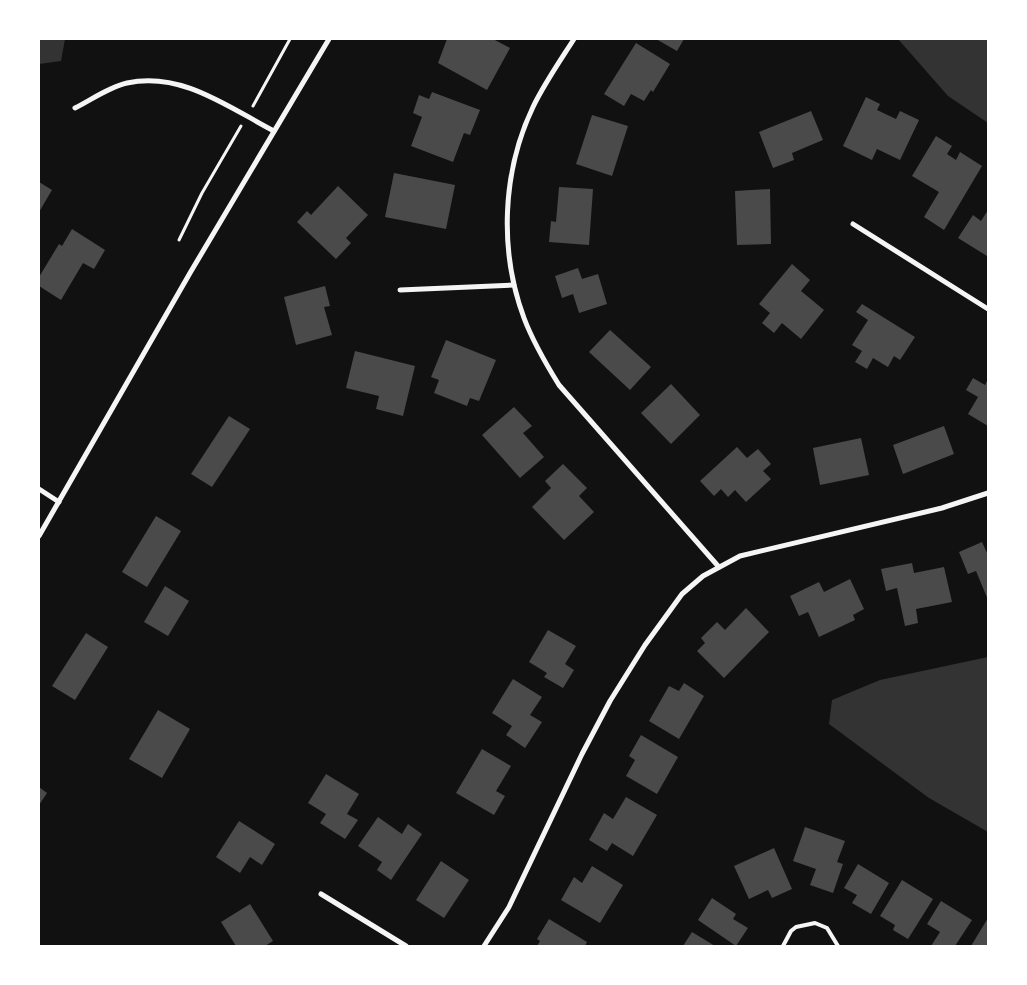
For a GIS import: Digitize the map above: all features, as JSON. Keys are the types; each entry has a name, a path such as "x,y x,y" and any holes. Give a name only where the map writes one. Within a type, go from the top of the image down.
{"street":[{"path":"39,536 329,39"},
{"path":"574,39 534,106 514,162 508,198 507,236 514,285 524,319 535,344 559,385 718,566"},
{"path":"74,108 126,83 175,82 198,91 274,131"},
{"path":"853,224 988,309"},
{"path":"400,290 514,285"},
{"path":"39,489 59,502"},
{"path":"484,946 509,907 582,754 644,645 682,594 718,566 758,551 942,508 988,493"},
{"path":"321,894 406,946"}],"lane":[{"path":"783,946 791,931 796,927 815,923 827,928 838,946"}],"path":[{"path":"179,240 202,193 290,39"}],"shaded area":[{"path":"39,39 65,39 61,61 39,64"},
{"path":"898,39 988,39 988,123 948,96"},
{"path":"988,657 988,832 929,798 829,724 832,700 880,680"}],"building":[{"path":"447,39 493,39 510,48 487,90 438,63"},
{"path":"656,39 684,39 677,51"},
{"path":"636,43 670,64 653,92 651,90 644,101 631,94 624,106 604,94"},
{"path":"432,92 480,110 470,135 464,133 453,162 411,146 422,117 413,113 419,95 429,99"},
{"path":"866,97 880,104 877,110 896,119 900,111 919,120 900,160 877,149 872,160 843,146"},
{"path":"811,111 823,140 792,153 794,160 773,168 759,132"},
{"path":"592,115 628,126 612,176 576,164"},
{"path":"936,136 952,146 947,154 956,160 960,152 982,166 944,230 924,217 939,192 912,176"},
{"path":"394,173 455,185 446,229 385,217"},
{"path":"39,182 52,190 39,212"},
{"path":"338,186 368,215 346,238 351,243 336,259 297,222 307,211 311,215"},
{"path":"559,187 593,189 589,245 549,242 551,221 556,222"},
{"path":"770,189 771,244 737,245 735,191"},
{"path":"988,210 987,256 958,238 973,215 981,221"},
{"path":"72,229 105,250 94,269 83,263 61,300 39,286 39,277 59,244 62,246"},
{"path":"792,264 810,280 801,291 824,310 801,339 782,323 774,333 762,323 770,313 759,304"},
{"path":"578,268 582,279 598,274 607,304 579,313 573,294 562,298 555,276"},
{"path":"325,286 330,306 324,307 332,335 296,345 284,297"},
{"path":"862,304 915,337 900,360 894,356 888,367 873,358 867,369 855,362 862,351 852,345 868,320 856,312"},
{"path":"610,330 651,367 630,390 589,352"},
{"path":"446,340 496,360 479,401 470,398 467,406 434,393 439,380 431,377"},
{"path":"355,351 415,366 403,416 376,409 379,396 346,388"},
{"path":"973,378 985,385 988,379 988,426 968,414 978,397 966,390"},
{"path":"671,384 700,415 671,444 641,413"},
{"path":"514,407 532,426 523,433 544,457 520,478 482,435"},
{"path":"229,416 250,429 212,487 191,474"},
{"path":"944,426 954,454 903,474 893,445"},
{"path":"861,438 869,475 820,485 813,448"},
{"path":"737,447 747,458 758,449 771,464 763,471 771,479 746,502 735,490 728,497 721,489 714,496 700,481"},
{"path":"563,464 587,488 579,496 594,512 564,540 532,507 551,488 545,481"},
{"path":"156,516 181,531 147,587 122,572"},
{"path":"982,542 988,555 988,600 976,571 968,574 959,552"},
{"path":"912,563 914,573 944,567 952,602 916,609 918,623 905,626 897,588 886,591 881,569"},
{"path":"850,579 864,609 853,615 855,620 819,637 808,612 799,616 790,596 819,582 824,592"},
{"path":"165,586 189,601 168,636 144,622"},
{"path":"746,608 769,632 724,678 697,651 705,643 701,638 717,622 725,630"},
{"path":"548,630 576,646 565,664 574,670 563,688 544,677 547,673 529,662"},
{"path":"86,633 108,647 75,700 52,686"},
{"path":"513,679 542,697 530,715 542,722 525,748 506,735 512,726 492,713"},
{"path":"684,683 704,696 679,739 649,721 669,686 679,691"},
{"path":"158,710 190,729 162,778 129,759"},
{"path":"641,735 678,757 657,794 626,776 635,760 629,756"},
{"path":"482,749 511,766 496,791 505,796 494,815 456,793"},
{"path":"326,774 359,794 347,814 358,820 345,839 320,823 326,814 308,803"},
{"path":"39,787 47,793 39,805"},
{"path":"626,797 657,815 633,856 612,843 607,851 589,840 604,813 613,819"},
{"path":"378,817 402,834 408,824 422,834 391,880 377,870 382,862 358,846"},
{"path":"239,821 275,844 262,865 250,857 240,873 216,857"},
{"path":"805,827 845,841 837,862 843,864 833,893 810,885 816,869 793,861"},
{"path":"774,848 792,889 772,898 768,890 749,899 734,866"},
{"path":"441,861 469,880 444,918 416,900"},
{"path":"858,864 889,883 871,914 852,903 857,895 844,888"},
{"path":"592,866 623,885 600,923 561,900 574,877 582,883"},
{"path":"902,880 933,899 908,939 893,930 895,925 880,916"},
{"path":"712,898 736,914 733,919 748,928 736,946 698,920"},
{"path":"941,901 972,920 955,946 931,946 940,932 927,924"},
{"path":"250,904 273,941 265,946 236,946 221,922"},
{"path":"988,918 988,946 971,946"},
{"path":"549,919 587,942 585,946 537,946 540,941 537,939"},
{"path":"692,932 715,946 683,946"}]}
